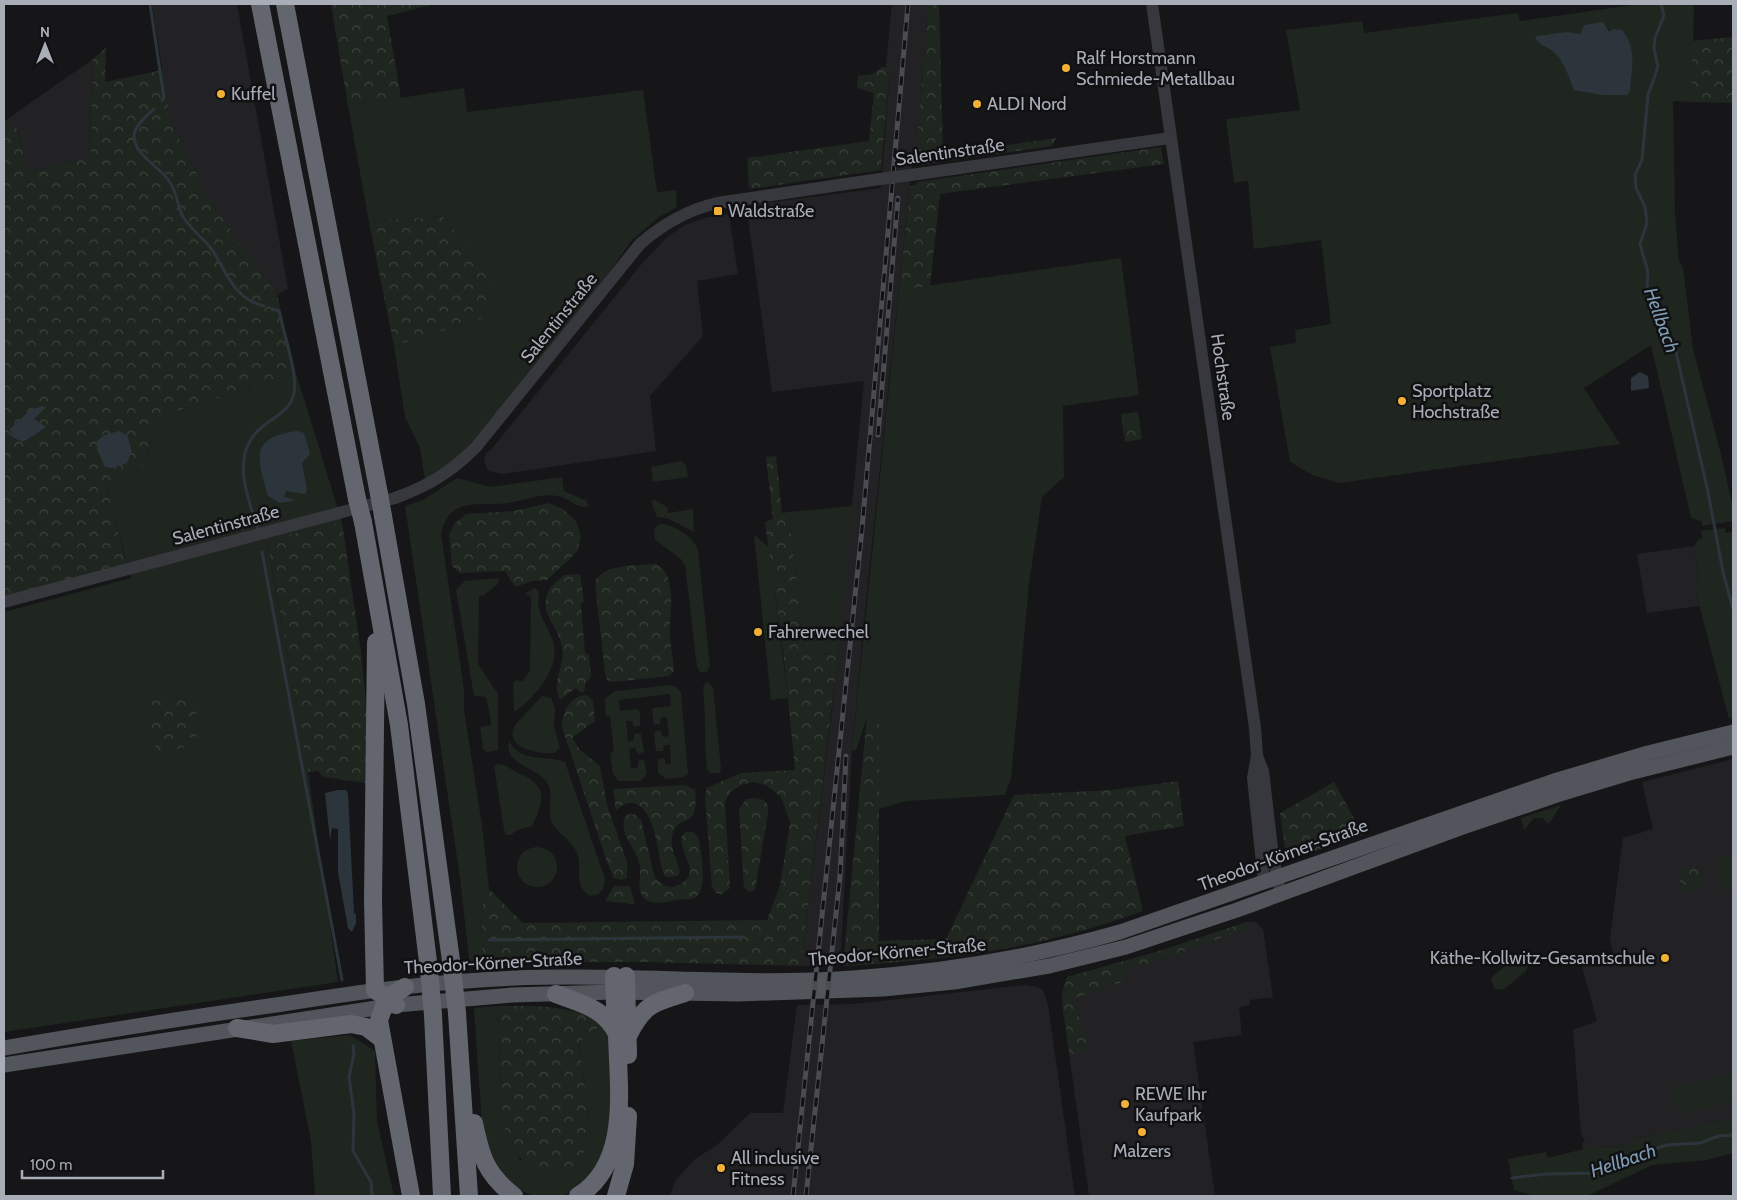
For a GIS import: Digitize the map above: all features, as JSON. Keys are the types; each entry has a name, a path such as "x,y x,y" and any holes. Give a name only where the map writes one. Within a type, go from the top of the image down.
{"highway":[{"path":"260,4 371,566 399,724 429,970 442,1196"},
{"path":"285,4 379,494 416,704 457,1012 468,1196"},
{"path":"371,566 376,642 372,900 385,1000 379,1020 411,1196"},
{"path":"616,1196 625,1164 628,1136 620,984"},
{"path":"385,1000 405,987"},
{"path":"578,1196 596,1183 608,1163 613,1149 618,1130 623,1034 647,1007 685,993"},
{"path":"556,994 602,1013 623,1034"},
{"path":"237,1028 273,1034 351,1024 366,1027 382,1039"},
{"path":"460,1059 479,1150 484,1163 499,1184 514,1196"}],"main road":[{"name":"Theodor-Körner-Straße","path":"4,1048 385,1000 556,994 620,984 736,979 851,978 984,964 1056,950 1120,932 1586,771 1733,732"},
{"name":"Theodor-Körner-Straße","path":"405,987 506,978 620,984 685,993 843,992 954,982 1049,966 1126,947 1281,894 1562,793 1629,773 1733,748"},
{"name":"Theodor-Körner-Straße","path":"4,1065 237,1028 385,1000"}],"street":[{"name":"Hochstraße","path":"1152,4 1241,632 1257,756 1253,778 1271,879 1281,894"},
{"name":"Salentinstraße","path":"4,602 395,498 426,487 462,461 476,447 640,244 658,229 698,208 717,203 1170,138"}],"shaded area":[{"path":"152,4 237,4 288,289 277,295 204,192 170,120"},
{"path":"892,4 929,4 915,163 912,164 852,750 840,965 801,966 833,701 864,381 772,392 747,211 752,206 758,204 881,188 890,68 886,66"},
{"path":"1603,22 1609,32 1613,29 1622,30 1630,44 1632,67 1630,91 1627,95 1603,95 1574,90 1558,57 1535,38 1537,36 1566,32 1580,34 1584,25"},
{"path":"93,59 91,157 28,173 16,125 11,128 6,120"},
{"path":"729,214 738,274 697,281 703,336 650,396 656,451 503,474 488,471 484,462 486,453 490,451 639,267 666,238 683,226 704,218"},
{"path":"1640,372 1648,376 1649,388 1631,391 1631,378"},
{"path":"42,406 46,407 34,419 46,427 23,442 12,437 10,429 30,410"},
{"path":"119,431 127,435 132,451 127,463 113,468 105,467 97,449 97,441 105,435"},
{"path":"297,431 304,433 310,454 302,463 307,490 305,494 286,491 284,497 296,500 280,503 268,496 261,470 260,452 264,444 271,439 282,434"},
{"path":"1694,546 1699,575 1695,589 1699,606 1647,613 1637,554"},
{"name":"Käthe-Kollwitz-Gesamtschule","path":"1733,759 1733,1118 1638,1138 1618,1147 1602,1146 1583,1150 1582,1143 1585,1142 1581,1133 1573,1030 1597,1021 1581,963 1613,953 1610,938 1623,838 1653,829 1642,782"},
{"path":"346,790 348,794 354,913 356,914 356,923 352,932 348,928 338,872 338,829 332,828 330,840 325,793"},
{"path":"1247,922 1256,922 1263,929 1273,997 1250,1000 1250,1005 1239,1007 1242,1035 1193,1042 1215,1196 1089,1196 1063,1011 1062,994 1067,977 1156,952"},
{"path":"1025,985 1038,987 1043,990 1048,1005 1075,1196 669,1196 676,1180 695,1159 717,1145 750,1113 783,1113 797,1005 853,1004"}],"green space":[{"path":"331,4 435,4 387,16 401,98 348,106"},
{"path":"929,4 939,4 943,154 1056,138 1052,146 921,165 915,163"},
{"path":"1640,4 1694,4 1692,102 1673,101 1675,213 1679,261 1683,268 1693,349 1720,450 1733,508 1733,521 1702,526 1702,521 1691,518 1651,345 1584,388 1620,444 1339,483 1313,475 1290,462 1270,347 1296,343 1295,330 1331,324 1321,240 1254,249 1248,181 1234,183 1226,119 1300,110 1286,30 1362,21 1364,33 1518,13 1520,21"},
{"path":"1733,37 1733,103 1692,102 1692,41"},
{"path":"106,48 105,82 163,70 170,120 204,192 277,295 296,373 167,414 150,429 148,461 107,490 127,565 4,598 4,120 6,120 11,128 16,125 28,173 91,157 93,59"},
{"path":"882,67 890,67 881,170 749,189 747,158 869,141 874,93 857,88 858,76 873,74"},
{"path":"464,88 467,112 643,90 657,192 676,190 677,207 659,217 632,240 605,278 481,432 455,461 425,480 420,448 405,417 394,346 484,318 442,216 369,222 348,106"},
{"path":"1161,147 1164,164 940,194 930,286 899,290 910,186 916,185 917,182"},
{"path":"442,216 492,276 484,318 394,346 369,222"},
{"path":"1121,258 1139,395 1063,406 1064,477 1042,497 1029,584 1011,778 1005,795 907,801 878,809 879,718 867,717 856,750 852,750 899,290"},
{"path":"296,373 342,522 267,541 308,772 338,982 4,1032 4,612 131,578 107,490 148,461 150,429 167,414"},
{"path":"1138,412 1142,439 1125,442 1121,414"},
{"path":"776,456 782,513 789,512 805,655 838,653 801,966 570,962 483,967 481,909 489,889 523,923 767,920 780,886 790,822 781,797 766,785 753,782 741,785 730,792 725,802 730,888 722,894 716,893 712,887 705,796 707,788 741,773 795,770 784,659 765,522 773,519 766,457"},
{"path":"681,461 686,465 688,477 653,482 651,467"},
{"path":"562,477 564,491 587,501 588,507 580,506 565,498 550,495 508,503 467,505 452,513 441,533 464,690 464,710 482,825 489,889 481,909 483,967 470,967 460,878 405,506 423,500 457,478 490,487"},
{"path":"655,500 667,507 668,513 693,509 694,532 667,518 657,517 651,501"},
{"path":"549,503 563,509 576,521 581,537 577,552 547,580 532,581 515,587 505,571 460,573 452,566 449,535 454,524 466,514 514,511"},
{"path":"853,506 838,653 805,655 789,512"},
{"path":"342,522 361,652 367,714 366,783 323,777 318,771 308,772 267,540"},
{"path":"660,524 671,526 683,532 692,540 698,550 710,665 707,672 700,672 697,667 685,565 681,559 655,540 654,528"},
{"path":"1725,528 1725,533 1733,532 1733,718 1729,719 1695,589 1699,574 1694,546 1698,540 1703,538 1701,531"},
{"path":"754,535 769,547 788,698 771,700"},
{"path":"655,564 667,576 670,585 670,636 674,671 669,676 613,682 607,680 595,582 599,576 613,568"},
{"path":"580,574 584,601 581,604 585,653 589,655 591,677 586,682 584,692 581,693 576,688 560,700 557,680 562,661 562,647 547,612 546,599 550,588 564,575"},
{"path":"499,578 498,584 484,595 479,596 478,664 498,694 498,750 487,752 483,749 480,727 491,725 491,721 486,697 474,696 456,590 465,581"},
{"path":"535,588 539,592 538,606 552,639 554,660 538,690 514,712 513,683 516,680 522,682 530,671 531,596 524,594"},
{"path":"707,682 713,687 720,773 710,773 707,769 703,687"},
{"path":"671,685 681,693 688,774 683,777 666,779 658,773 658,759 664,758 666,764 671,764 670,745 664,745 663,751 656,751 654,733 660,730 663,737 669,736 667,717 661,717 660,724 654,725 652,710 654,708 671,706 670,694 619,700 620,711 637,709 640,712 640,726 634,727 632,721 626,721 628,741 634,740 634,734 641,733 644,752 638,754 635,748 629,749 631,768 637,768 639,760 644,760 647,774 640,781 619,781 613,774 610,753 614,752 610,716 606,716 605,699 615,691"},
{"path":"193,694 200,736 182,739 184,748 156,753 148,702"},
{"path":"587,695 593,701 595,721 572,738 580,750 600,766 607,805 627,862 627,878 621,880 614,878 607,862 562,727 562,721 568,706 576,698"},
{"path":"542,696 551,698 555,709 554,727 560,748 554,753 531,751 517,744 514,739 513,732 516,724"},
{"path":"867,717 879,718 879,941 946,939 1014,795 1111,790 1178,781 1184,826 1125,836 1143,911 1083,931 1017,946 959,956 843,966"},
{"path":"509,741 520,753 565,762 605,879 603,889 598,894 592,896 583,891 577,853 556,829 551,820 550,789 546,781 512,757 509,750"},
{"path":"497,764 528,778 535,783 541,794 540,808 532,826 518,830 510,835 506,835 504,829 494,766"},
{"path":"1334,782 1363,835 1301,856 1292,853 1285,847 1280,813"},
{"path":"685,785 695,790 696,804 691,817 678,825 674,830 672,838 672,846 680,872 677,876 666,877 663,872 653,828 648,817 642,808 635,804 625,804 616,810 613,789"},
{"path":"746,799 764,800 768,805 768,813 755,890 749,892 744,887 739,809"},
{"path":"1561,805 1549,824 1542,818 1534,818 1524,830 1521,818"},
{"path":"630,814 636,815 641,820 655,878 667,886 676,886 689,877 689,865 681,838 685,832 690,831 695,834 699,840 703,872 703,881 699,894 691,899 661,903 651,902 642,896 640,866 624,829 625,816"},
{"path":"541,847 548,850 554,856 557,867 556,875 548,884 541,887 533,887 526,884 518,875 517,863 520,856 529,848"},
{"path":"1733,855 1733,889 1721,891 1714,859"},
{"path":"1698,867 1702,888 1682,892 1678,871"},
{"path":"614,886 630,886 635,904 605,901"},
{"path":"1247,922 1249,928 1122,973 1125,981 1073,999 1090,1049 1070,1056 1062,994 1067,977 1156,952"},
{"path":"1517,956 1527,959 1529,965 1526,971 1503,990 1495,989 1491,980 1493,976"},
{"path":"498,1006 502,1122 520,1160 591,1138 579,1040 597,1030 599,1021 610,1031 611,1121 609,1139 598,1168 575,1190 563,1196 534,1196 515,1188 496,1169 482,1125 474,1008"},
{"path":"498,1006 550,1007 574,1011 599,1021 597,1029 579,1041 591,1138 582,1156 567,1172 541,1170 531,1167 524,1162 513,1146 502,1122"},
{"path":"350,1035 375,1051 377,1121 394,1196 315,1196 311,1141 291,1041"},
{"path":"1733,1075 1733,1100 1731,1103 1678,1115 1672,1087"},
{"path":"1733,1118 1733,1153 1707,1160 1652,1165 1587,1196 1535,1196 1514,1190 1508,1159 1546,1152 1548,1158 1595,1146 1618,1147 1638,1138"}],"waterway":[{"path":"150,4 164,98 162,100"},
{"name":"Hellbach","path":"1661,4 1664,15 1655,38 1654,48 1658,67 1648,95 1642,160 1635,175 1636,188 1645,207 1647,223 1640,244 1648,272 1647,287 1663,326 1673,339 1708,492 1723,572 1733,609"},
{"path":"154,109 136,128 134,136 138,149 169,181 174,189 183,217 213,251 239,292 254,303 264,306"},
{"path":"258,528 246,490 244,476 246,450 252,438 261,428 289,405 295,385 292,364 279,311 273,309"},
{"path":"262,552 342,980"},
{"path":"489,940 743,937"},
{"path":"353,1046 354,1054 349,1077 354,1114 353,1151 371,1182 372,1196"},
{"name":"Hellbach","path":"1512,1178 1546,1174 1598,1173 1641,1153 1667,1145 1700,1143 1719,1136 1733,1135"}],"railway":[{"path":"793,1196 862,529 908,4"},
{"path":"878,435 898,198"},
{"path":"806,1196 840,876 846,756"}],"place":[{"name":"Ralf Horstmann Schmiede-Metallbau","path":"1066,68"},
{"name":"Kuffel","path":"221,94"},
{"name":"ALDI Nord","path":"977,104"},
{"name":"Waldstraße","path":"718,211"},
{"name":"Sportplatz Hochstraße","path":"1402,401"},
{"name":"Fahrerwechel","path":"758,632"},
{"name":"Käthe-Kollwitz-Gesamtschule","path":"1665,958"},
{"name":"REWE Ihr Kaufpark","path":"1125,1104"},
{"name":"Malzers","path":"1142,1132"},
{"name":"All inclusive Fitness","path":"721,1168"}]}
